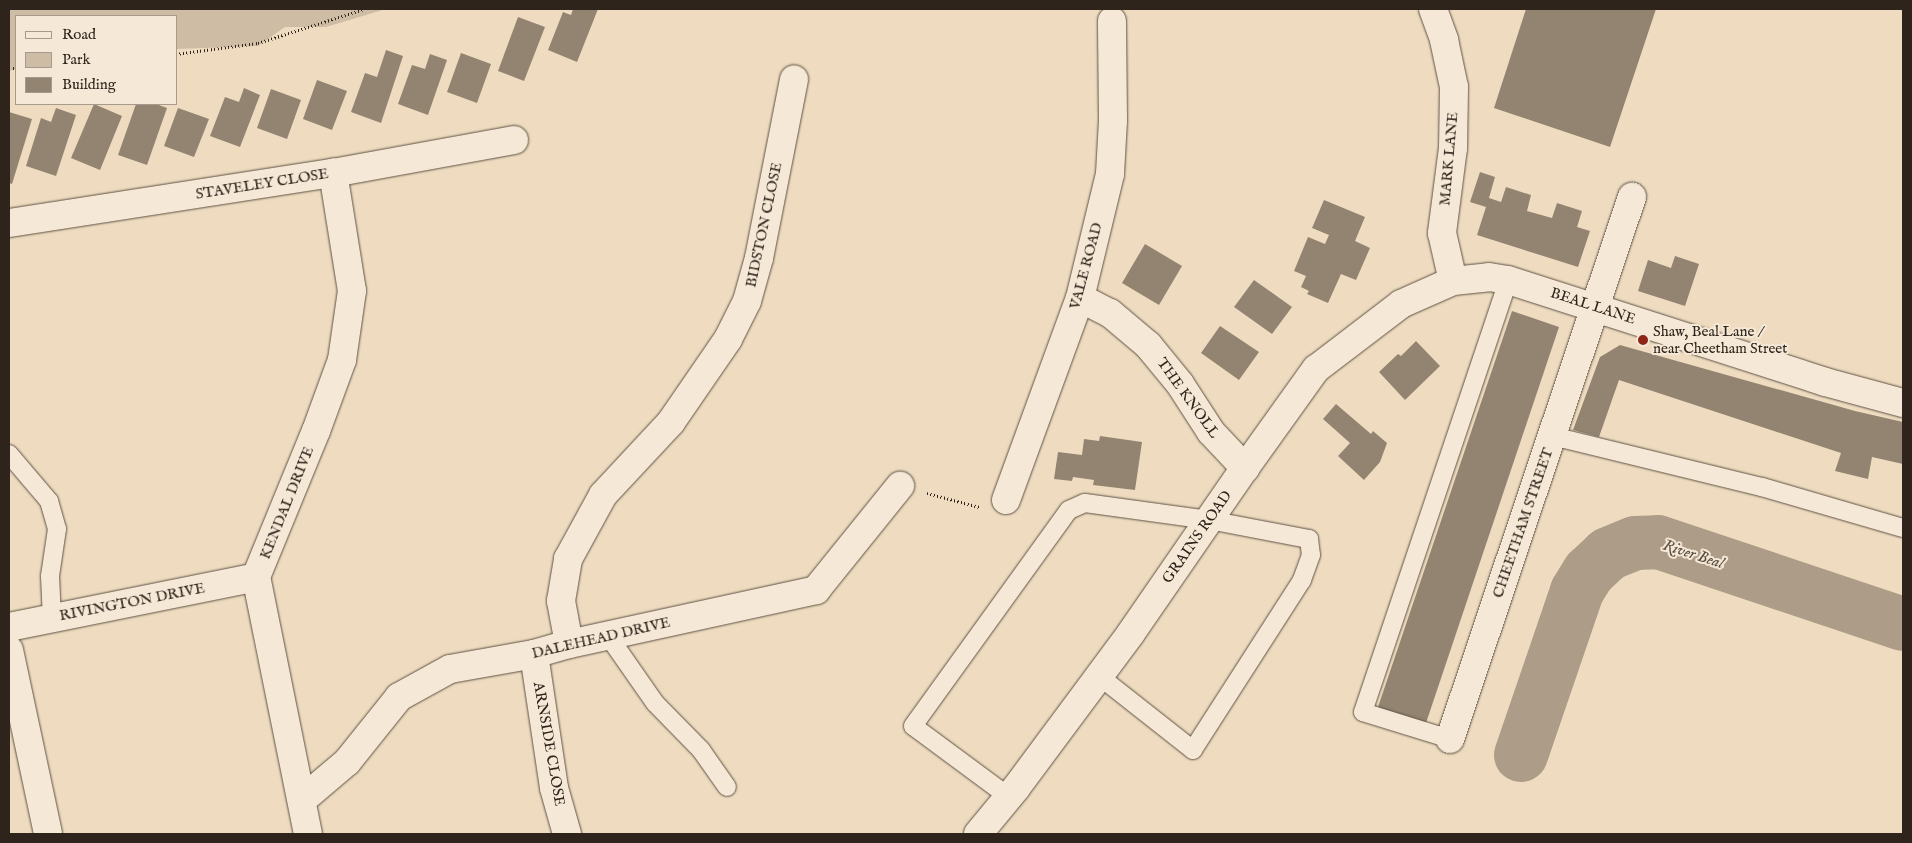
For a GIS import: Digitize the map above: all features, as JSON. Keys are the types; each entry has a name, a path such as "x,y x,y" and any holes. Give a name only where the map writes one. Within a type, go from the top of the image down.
{"street":[{"name":"MARK LANE","path":"1433,9 1444,40 1454,87 1453,148 1442,233 1453,281"},
{"name":"VALE ROAD","path":"1006,500 1080,298 1110,174 1114,121 1112,21"},
{"name":"BIDSTON CLOSE","path":"569,644 561,600 568,559 603,495 671,422 728,339 747,301 759,258 794,78"},
{"name":"STAVELEY CLOSE","path":"9,223 333,173 514,140"},
{"name":"KENDAL DRIVE","path":"308,834 256,578 316,431 342,360 352,291 333,173"},
{"name":"CHEETHAM STREET","path":"1450,739 1632,197"},
{"name":"BEAL LANE","path":"1453,281 1489,277 1508,280 1594,306 1825,382 1903,403"},
{"name":"GRAINS ROAD","path":"978,834 1009,797 1099,676 1244,468 1316,369 1401,304 1453,281"},
{"name":"THE KNOLL","path":"1080,298 1110,313 1148,345 1180,384 1211,432 1244,468"},
{"name":"DALEHEAD DRIVE","path":"302,800 347,762 399,697 450,669 534,654 569,644 609,637 816,590 900,486"},
{"name":"RIVINGTON DRIVE","path":"9,627 256,578"},
{"path":"9,650 48,834"},
{"name":"ARNSIDE CLOSE","path":"534,654 554,788 567,834"}],"lane":[{"path":"1450,739 1364,712 1508,280"},
{"path":"1552,436 1762,487 1903,528"},
{"path":"9,454 50,502 57,529 50,576 52,618"},
{"path":"1009,797 913,726 1069,510 1085,504 1209,520 1310,539 1311,555 1302,580 1193,750 1099,676"},
{"path":"609,637 655,703 701,750 727,787"}],"path":[{"path":"178,54 258,43 364,9"},
{"path":"900,486 979,507 1006,500"}],"green space":[{"path":"9,9 386,9 326,27 285,27 258,46 178,49 178,15 15,15 15,69 9,71"}],"building":[{"path":"573,9 598,9 577,62 548,50 563,12 571,15"},
{"path":"1526,9 1656,9 1610,147 1494,108"},
{"path":"518,17 545,27 524,81 498,71"},
{"path":"386,50 403,56 381,123 351,112 365,73 377,77"},
{"path":"461,53 491,64 477,103 447,92"},
{"path":"430,54 447,60 428,115 398,104 412,65 425,69"},
{"path":"317,80 347,91 332,130 303,119"},
{"path":"244,88 260,95 240,147 210,136 225,97 239,102"},
{"path":"271,89 301,100 287,139 257,128"},
{"path":"94,105 122,116 100,170 71,158"},
{"path":"136,105 159,105 167,108 147,165 118,155"},
{"path":"56,108 76,115 56,176 26,166 41,118 51,122"},
{"path":"178,108 209,119 194,157 164,146"},
{"path":"9,112 32,119 12,184 9,183"},
{"path":"1480,172 1495,177 1489,198 1501,202 1506,187 1531,195 1527,211 1552,218 1557,203 1582,211 1577,227 1590,231 1578,267 1477,235 1486,207 1470,202"},
{"path":"1324,200 1365,217 1355,241 1370,248 1356,280 1341,274 1328,303 1307,294 1309,291 1301,287 1306,276 1294,271 1308,237 1325,244 1329,235 1312,228"},
{"path":"1145,244 1182,266 1159,305 1122,283"},
{"path":"1675,256 1699,264 1685,306 1638,291 1648,260 1671,268"},
{"path":"1254,280 1292,307 1272,334 1234,307"},
{"path":"1512,311 1559,327 1426,723 1378,707"},
{"path":"1220,326 1259,352 1239,380 1201,353"},
{"path":"1416,341 1440,366 1405,400 1379,372 1398,354 1401,356"},
{"path":"1620,345 1855,411 1903,422 1903,464 1872,457 1868,479 1835,471 1841,453 1619,380 1599,437 1573,430 1600,357"},
{"path":"1336,404 1371,434 1373,431 1387,443 1380,462 1364,480 1338,456 1350,443 1323,419"},
{"path":"1100,436 1142,442 1135,490 1093,485 1094,480 1073,477 1072,481 1054,479 1058,452 1082,455 1084,439 1099,441"}],"waterway":[{"name":"River Beal","path":"1521,755 1577,591 1589,572 1608,554 1635,543 1658,542 1903,624"}],"place":[{"name":"Shaw, Beal Lane / near Cheetham Street","path":"1643,340"}]}
